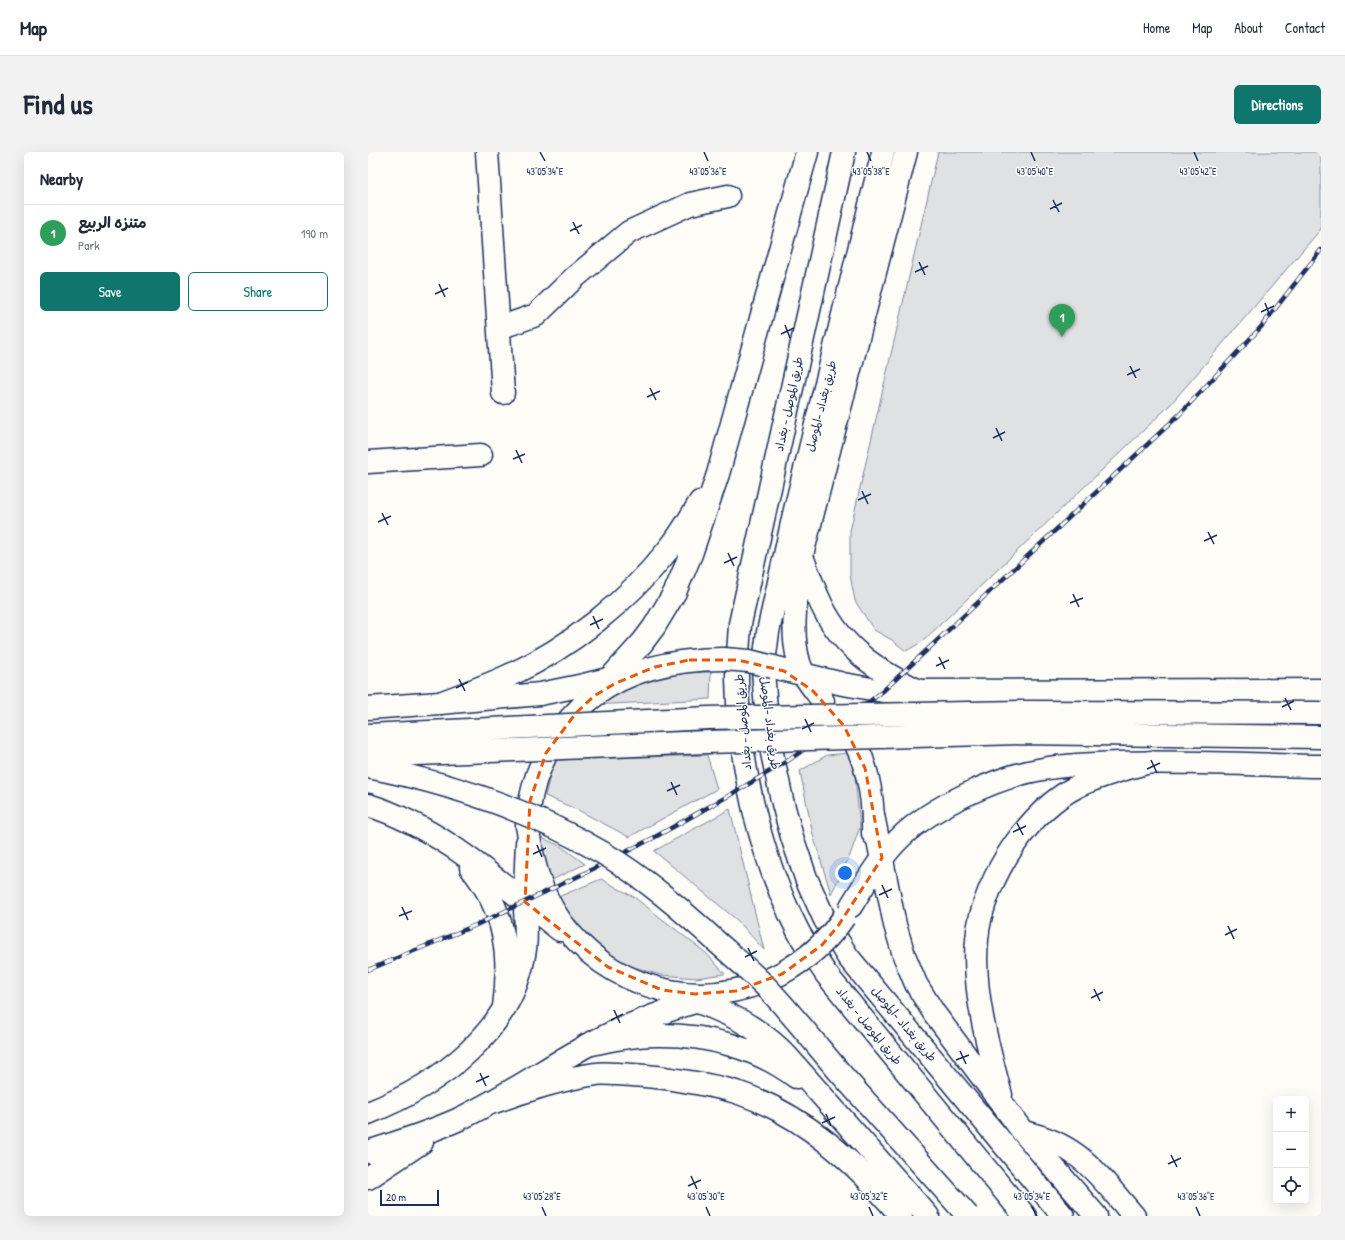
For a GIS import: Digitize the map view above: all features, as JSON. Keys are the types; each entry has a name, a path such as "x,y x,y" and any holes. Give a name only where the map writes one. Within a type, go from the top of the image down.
{"main road":[{"path":"487,152 503,393"},
{"path":"368,1113 389,1105 448,1070 471,1050 490,1029 504,1008 514,989 521,969 525,948 527,826 532,794 537,776 546,753 560,732 642,643 658,621 675,592 691,554 718,474 808,152"},
{"name":"طريق الموصل - بغداد","path":"844,152 740,624 737,678 744,755 753,806 764,846 778,885 799,932 826,974 1025,1216"},
{"name":"طريق بغداد -الموصل","path":"883,152 794,514 768,632 763,670 766,710 772,753 792,837 806,878 825,920 848,957 1063,1216"},
{"path":"906,152 802,555 795,614 795,641 799,663 808,681 844,726 856,746 865,768 871,791 894,925 916,984 934,1013 1023,1132 1096,1216"},
{"path":"499,328 536,315 574,278 629,232 690,204 728,196"},
{"path":"368,462 481,455"},
{"path":"440,703 510,675 546,656 580,633 612,608 642,580 669,549 718,474"},
{"path":"802,555 818,598 842,638 864,659 880,671 919,691"},
{"path":"368,708 540,694 639,672 672,663 724,659 749,662 883,691 1321,690"},
{"path":"773,667 784,671 799,680 823,701"},
{"path":"594,696 639,672"},
{"path":"368,735 708,718 1021,712 1321,713"},
{"path":"368,756 715,741 1020,733 1321,737"},
{"path":"1005,1107 985,1034 977,970 977,940 983,911 993,883 1009,852 1026,828 1052,803 1077,786 1108,774 1150,762"},
{"path":"368,1152 415,1137 457,1120 488,1104 587,1045 625,1027 698,1001 760,984 782,974 822,945 848,912 882,858 901,836 928,816 960,798 1002,778 1043,769 1086,764 1150,762 1321,766"},
{"path":"368,767 418,777 470,793 514,809 603,853 648,883 686,914 771,992 968,1216"},
{"path":"368,805 402,818 446,841 608,967 646,986 698,1001 735,1017 760,1033 786,1054 928,1216"},
{"path":"848,912 862,884 869,862 873,839 874,815"},
{"path":"527,826 534,865 544,892 562,923 575,940 590,954"},
{"path":"446,841 477,875 489,894 498,915 503,932 508,963 504,1008"},
{"path":"662,990 695,994 712,994 736,990"},
{"path":"587,1045 622,1037 657,1034 692,1037 727,1044 760,1056 791,1073 820,1094"},
{"path":"488,1104 551,1083 597,1074 644,1076 699,1083 739,1092 783,1111 820,1137 851,1162 901,1216"},
{"path":"368,1178 457,1120"},
{"path":"1023,1132 1052,1140 1079,1156 1091,1166 1134,1216"}],"highlighted area":[{"path":"689,660 738,660 784,671 813,691 844,726 865,768 882,858 838,926 822,945 782,974 736,991 695,994 662,990 608,967 525,902 530,801 546,753 576,713 594,696 616,683 655,667"}],"shaded area":[{"path":"938,152 1321,152 1321,229 1170,405 922,642 906,651 892,640 874,630 855,601 850,575 850,531"},
{"path":"711,672 710,699 593,705 609,694 672,673"},
{"path":"849,753 855,777 860,827 849,858 831,894 813,835 800,771 827,755"},
{"path":"707,755 717,789 629,837 578,810 545,796 554,760"},
{"path":"730,809 764,950 738,921 654,851"},
{"path":"538,836 562,847 585,864 550,881"},
{"path":"601,879 634,897 706,953 725,974 696,978 661,975 627,965 597,946 576,923 558,897"}],"railway":[{"path":"368,970 476,925 585,873 655,837 789,760 842,723 883,691 1179,415 1261,327 1321,250"}],"place":[{"name":"متنزه الربيع","path":"1062,337"}]}
